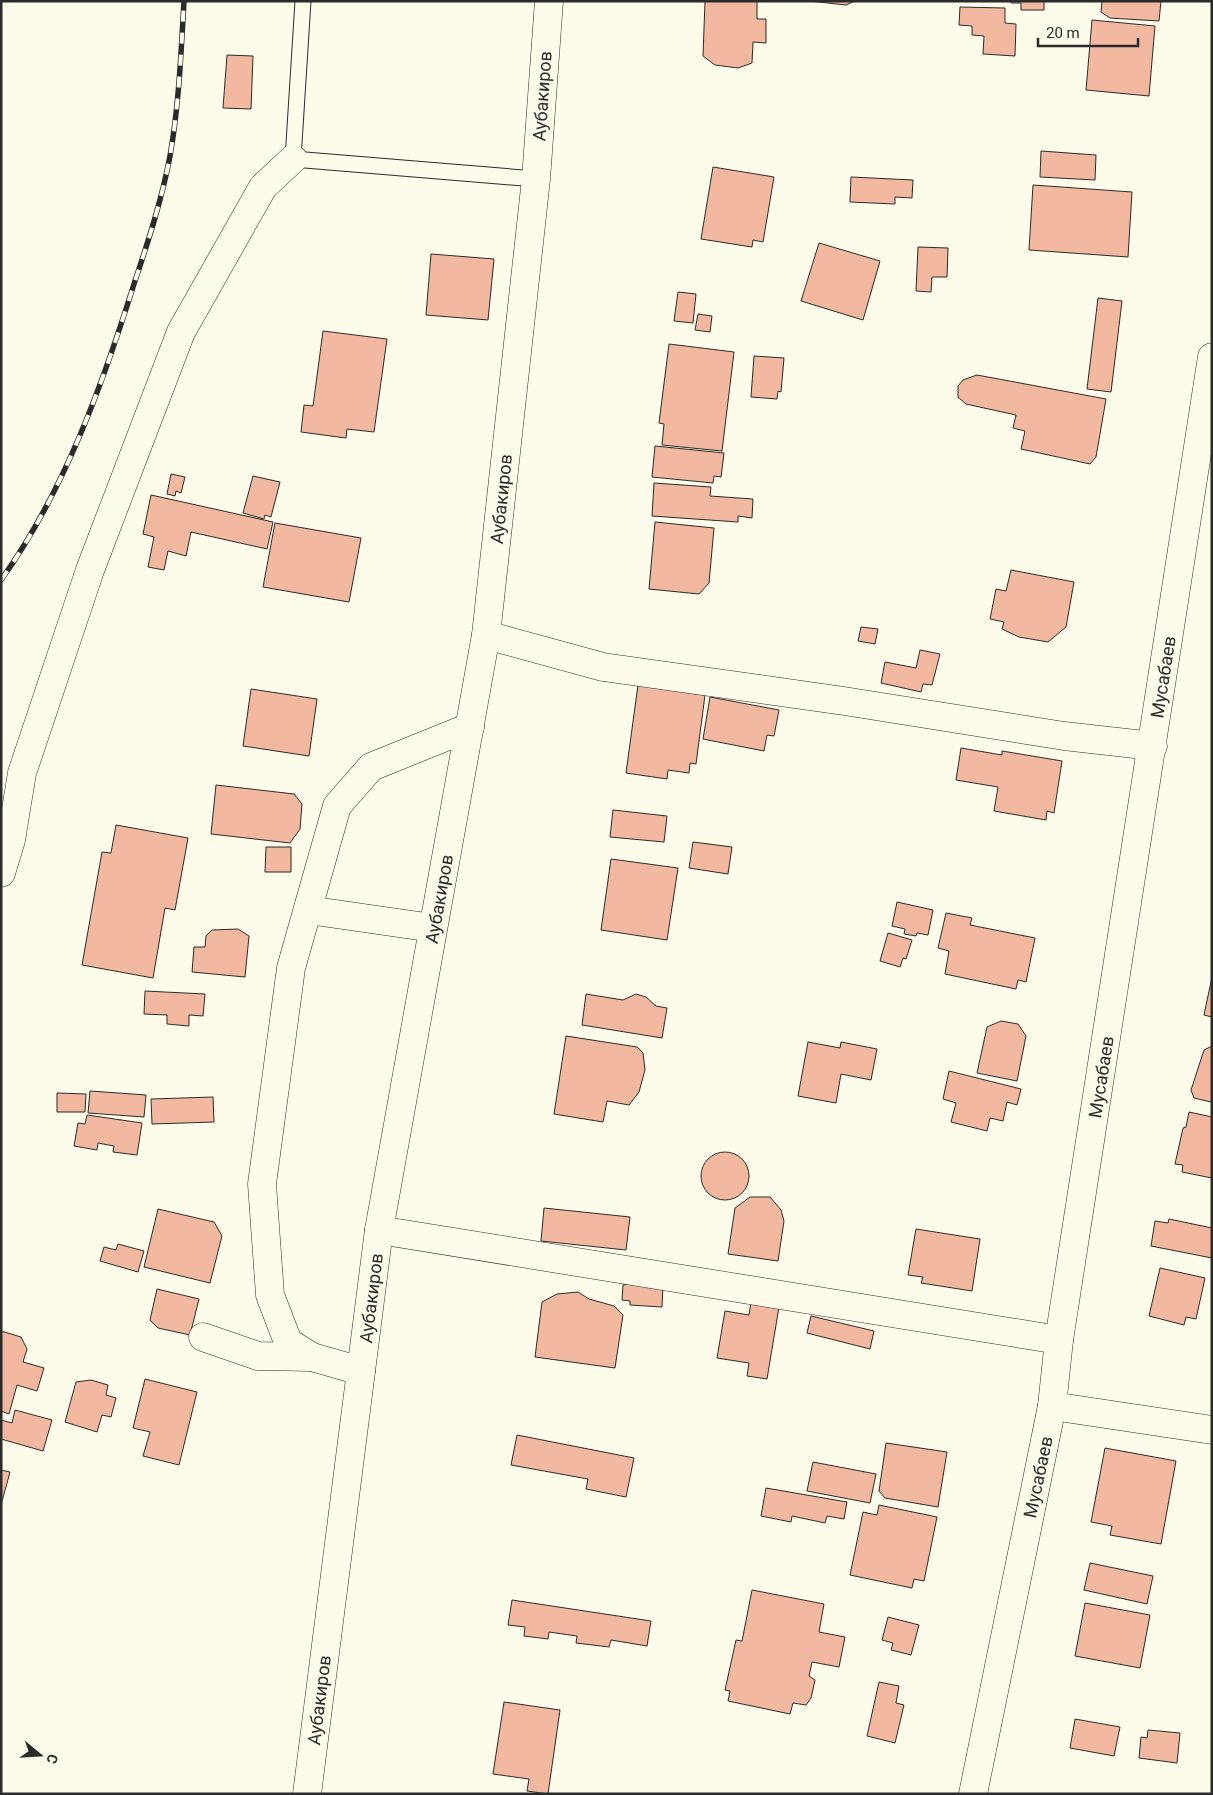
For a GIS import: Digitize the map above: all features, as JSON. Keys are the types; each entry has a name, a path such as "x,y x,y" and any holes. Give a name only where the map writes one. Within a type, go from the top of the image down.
{"street":[{"name":"Аубакиров","path":"306,1794 379,1230 486,635 536,179 549,1"},
{"path":"1,873 11,840 22,773 90,570 180,332 263,187 293,159"},
{"name":"Мусабаев","path":"973,1794 1052,1406 1059,1340 1153,746 1212,357"},
{"path":"486,635 603,668 844,701 1064,736 1153,746"},
{"path":"312,1357 288,1342 270,1295 262,1184 291,968 337,806 371,767 470,727"},
{"path":"308,910 433,928"},
{"path":"379,1230 1059,1340"},
{"path":"204,1337 258,1356 312,1357 361,1371"},
{"path":"1052,1406 1212,1430"}],"lane":[{"path":"303,1 293,159 536,179"}],"building":[{"path":"705,1 757,1 757,19 766,19 766,43 753,42 752,63 738,68 715,65 703,56"},
{"path":"809,1 855,1 846,5"},
{"path":"1011,1 1044,1 1044,10 1021,10 1021,3 1011,3"},
{"path":"1102,1 1161,1 1159,21 1110,18 1101,12"},
{"path":"960,7 1005,8 1005,23 1016,24 1015,56 983,54 984,36 972,35 972,26 959,25"},
{"path":"1092,20 1155,26 1149,96 1086,90"},
{"path":"227,55 253,56 251,109 223,108"},
{"path":"1041,151 1096,155 1095,180 1040,177"},
{"path":"713,167 774,177 763,242 753,240 752,247 701,239"},
{"path":"851,177 913,180 912,198 895,197 895,204 850,202"},
{"path":"1033,185 1132,192 1128,257 1029,250"},
{"path":"819,243 880,261 863,320 801,301"},
{"path":"918,247 948,248 947,277 932,277 931,292 916,291"},
{"path":"431,254 494,259 488,320 426,315"},
{"path":"678,292 696,294 693,323 674,321"},
{"path":"1098,298 1122,301 1111,392 1087,389"},
{"path":"698,314 712,316 710,332 695,330"},
{"path":"323,331 387,339 374,432 347,429 346,438 301,432 304,405 313,406"},
{"path":"669,344 734,352 722,451 662,445 664,424 659,423"},
{"path":"754,356 784,358 781,392 778,391 777,399 751,397"},
{"path":"977,375 1106,399 1096,457 1090,464 1021,449 1025,431 1013,428 1016,415 966,404 958,397 958,386 963,380"},
{"path":"655,446 724,453 721,477 714,476 713,483 652,477"},
{"path":"171,474 185,477 181,493 176,491 175,496 167,494"},
{"path":"253,476 280,482 271,517 265,515 264,519 243,513"},
{"path":"654,483 711,487 710,496 753,499 752,518 738,516 738,522 652,516"},
{"path":"151,495 273,522 267,549 191,532 186,556 168,551 164,570 148,567 154,537 143,534"},
{"path":"655,522 714,528 709,583 699,594 649,589"},
{"path":"275,523 361,538 349,602 263,587"},
{"path":"1011,570 1074,582 1066,627 1048,642 1019,637 1002,629 1004,622 990,619 996,589 1006,591"},
{"path":"861,627 878,629 875,644 858,641"},
{"path":"920,650 940,654 932,685 923,684 921,692 881,683 885,662 916,668"},
{"path":"638,685 705,695 696,764 690,763 689,773 668,770 667,779 626,773"},
{"path":"251,689 317,699 309,756 243,746"},
{"path":"710,697 779,710 774,736 767,735 764,751 703,739"},
{"path":"961,748 1002,755 1002,751 1062,761 1054,813 1047,811 1046,820 994,811 998,787 956,780"},
{"path":"216,785 294,794 302,804 300,829 290,843 211,834"},
{"path":"613,810 667,816 664,842 610,837"},
{"path":"116,825 188,838 175,910 165,908 153,978 82,965 102,852 111,853"},
{"path":"693,842 732,847 728,874 689,868"},
{"path":"266,847 291,847 291,872 265,872"},
{"path":"611,859 678,868 667,940 601,930"},
{"path":"897,902 933,910 928,935 917,933 916,936 904,934 905,929 892,926"},
{"path":"946,913 972,918 970,925 1035,938 1026,982 1018,980 1016,989 945,974 949,951 938,948"},
{"path":"238,929 249,936 245,977 192,972 194,947 205,947 206,936 212,930"},
{"path":"888,933 912,940 906,959 903,958 900,967 880,961"},
{"path":"1212,977 1212,1017 1204,1015"},
{"path":"145,991 205,994 203,1016 189,1015 189,1026 167,1024 167,1015 144,1014"},
{"path":"586,994 623,1000 636,994 646,997 656,1006 667,1008 662,1038 582,1025"},
{"path":"1001,1021 1018,1024 1026,1036 1017,1081 977,1073 987,1027"},
{"path":"566,1036 637,1047 643,1053 645,1070 639,1092 629,1105 607,1101 603,1122 554,1114"},
{"path":"808,1042 840,1048 841,1042 877,1049 871,1080 841,1074 836,1103 798,1096"},
{"path":"1212,1046 1211,1102 1194,1098 1191,1090 1204,1050"},
{"path":"949,1071 1021,1089 1017,1105 1007,1102 1003,1121 990,1118 987,1131 951,1122 956,1103 943,1099"},
{"path":"90,1091 146,1095 144,1117 88,1113"},
{"path":"57,1093 86,1094 85,1112 57,1112"},
{"path":"213,1097 214,1122 152,1124 151,1099"},
{"path":"1189,1112 1212,1117 1212,1178 1182,1172 1183,1165 1175,1164 1183,1128 1186,1127"},
{"path":"87,1115 142,1123 137,1155 113,1152 114,1146 98,1143 97,1150 74,1146 78,1123 85,1124"},
{"path":"725,1152 734,1154 742,1159 747,1167 749,1176 747,1185 742,1193 734,1198 725,1200 716,1198 708,1193 703,1185 701,1176 703,1167 708,1159 716,1154"},
{"path":"750,1197 770,1197 781,1210 784,1221 778,1261 728,1254 735,1208"},
{"path":"544,1208 630,1217 626,1250 541,1241"},
{"path":"158,1209 214,1222 222,1236 210,1283 144,1267"},
{"path":"1169,1219 1212,1228 1212,1258 1151,1246 1155,1221 1168,1223"},
{"path":"916,1229 980,1239 972,1291 921,1283 923,1277 908,1275"},
{"path":"118,1244 144,1251 138,1272 100,1261 104,1247 116,1250"},
{"path":"1160,1268 1205,1278 1196,1319 1186,1317 1184,1325 1149,1316"},
{"path":"633,1283 663,1285 662,1307 630,1305 630,1301 622,1300 623,1285"},
{"path":"157,1289 199,1299 190,1335 158,1328 150,1320"},
{"path":"578,1292 589,1299 614,1306 623,1315 615,1368 535,1357 542,1302 557,1294"},
{"path":"751,1302 779,1307 767,1379 747,1376 749,1363 717,1358 725,1311 749,1315"},
{"path":"811,1316 874,1331 870,1349 807,1333"},
{"path":"1,1331 21,1337 27,1349 23,1362 44,1368 37,1391 17,1385 9,1414 1,1411"},
{"path":"145,1379 197,1392 179,1465 143,1456 150,1432 133,1428"},
{"path":"91,1380 108,1385 106,1395 116,1398 111,1417 102,1415 97,1432 65,1422 76,1382"},
{"path":"15,1410 52,1420 43,1451 1,1439 1,1420 12,1423"},
{"path":"517,1435 634,1458 626,1497 586,1489 588,1479 511,1465"},
{"path":"886,1443 947,1452 938,1507 885,1498 879,1491"},
{"path":"1105,1448 1176,1461 1161,1544 1110,1535 1112,1526 1091,1522"},
{"path":"813,1462 876,1474 870,1503 807,1491"},
{"path":"1,1470 10,1472 1,1505"},
{"path":"766,1488 847,1502 844,1519 827,1516 825,1523 792,1516 791,1522 761,1516"},
{"path":"879,1505 937,1517 924,1581 914,1579 912,1588 850,1575 863,1512 877,1515"},
{"path":"1090,1563 1153,1576 1147,1604 1084,1590"},
{"path":"752,1590 824,1604 819,1632 845,1637 839,1667 812,1662 809,1676 815,1680 811,1698 806,1705 793,1703 790,1714 728,1701 730,1691 725,1690 736,1640 742,1641"},
{"path":"512,1600 651,1621 647,1646 611,1640 609,1647 576,1643 577,1636 549,1632 548,1639 524,1636 525,1627 508,1625"},
{"path":"1085,1603 1150,1615 1140,1668 1075,1656"},
{"path":"888,1617 919,1625 911,1655 891,1650 893,1643 882,1640"},
{"path":"879,1682 899,1686 896,1703 904,1705 895,1743 867,1736"},
{"path":"504,1702 560,1710 548,1794 527,1791 529,1779 493,1774"},
{"path":"1075,1719 1120,1727 1114,1756 1070,1748"},
{"path":"1148,1730 1180,1733 1177,1763 1139,1758 1141,1737 1147,1738"}],"railway":[{"path":"1,580 44,511 62,475 109,361 122,322 154,220 170,156 176,118 184,1"}]}
